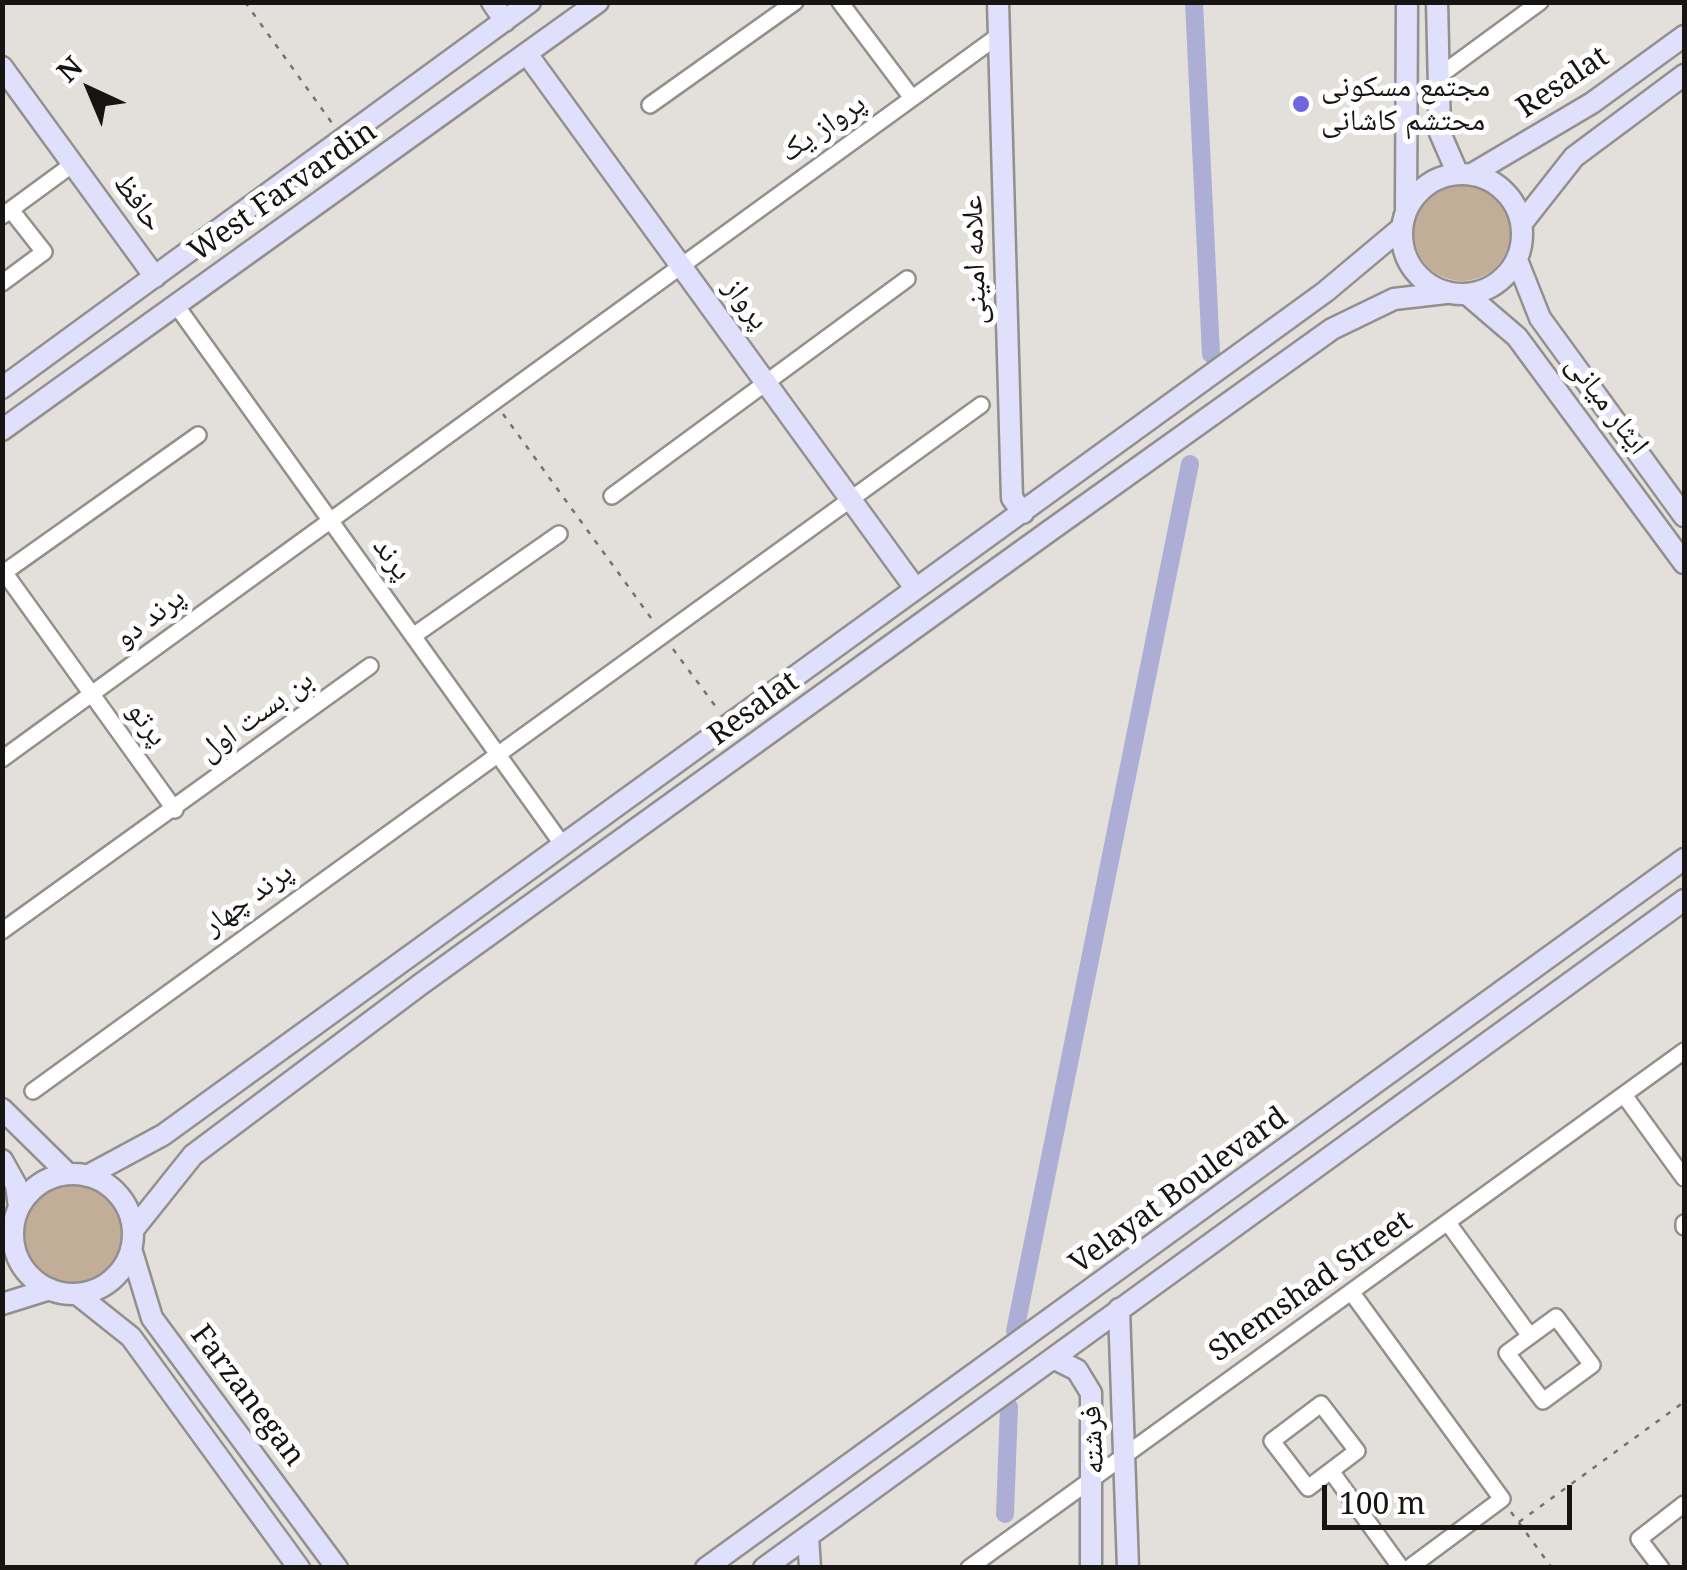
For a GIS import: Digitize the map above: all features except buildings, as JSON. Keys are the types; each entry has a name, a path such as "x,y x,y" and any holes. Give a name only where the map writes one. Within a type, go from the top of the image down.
{"street":[{"path":"492,2 505,20"},
{"name":"West Farvardin","path":"2,388 530,2"},
{"name":"West Farvardin","path":"2,430 598,2"},
{"path":"650,106 794,2"},
{"path":"840,2 912,98"},
{"name":"علامه امینی","path":"998,2 1012,498 1022,513"},
{"path":"1407,2 1402,221 1413,271 1446,293 1468,294 1488,289 1517,260 1522,223 1574,157 1684,75"},
{"path":"1437,2 1440,133 1464,173 1504,191 1522,223"},
{"path":"1438,76 1540,2"},
{"name":"پرواز یک","path":"493,401 998,36"},
{"name":"Resalat","path":"1464,173 1592,103 1684,36"},
{"name":"پرواز","path":"528,54 915,588"},
{"name":"حافظ","path":"2,67 155,277"},
{"path":"2,283 44,252 7,213 73,164"},
{"path":"1402,221 1434,180 1464,173"},
{"name":"Resalat","path":"78,1175 162,1135 1325,292 1402,221"},
{"name":"ایثار میانی","path":"1517,260 1540,318 1684,516"},
{"path":"612,496 907,279"},
{"name":"Resalat","path":"132,1239 193,1155 421,984 1063,520 1332,329 1394,299 1446,293"},
{"name":"ایثار میانی","path":"1468,294 1518,336 1684,564"},
{"name":"پرند","path":"176,305 562,844"},
{"name":"پرند دو","path":"2,759 493,401"},
{"name":"پرند چهار","path":"33,1091 981,406"},
{"path":"3,573 198,435"},
{"path":"413,636 558,534"},
{"name":"پرتو","path":"3,573 174,810"},
{"name":"بن بست اول","path":"2,931 370,666"},
{"name":"Velayat Boulevard","path":"706,1568 1684,859"},
{"name":"Velayat Boulevard","path":"764,1568 1684,900"},
{"name":"Shemshad Street","path":"969,1568 1684,1051"},
{"path":"1624,1095 1684,1178"},
{"path":"2,1110 78,1175 119,1195 132,1239 116,1276 94,1290 76,1294 50,1289 28,1274 19,1260 12,1225 16,1185 2,1160"},
{"path":"12,1225 40,1185 78,1175"},
{"path":"1448,1223 1530,1336"},
{"name":"Farzanegan","path":"132,1239 152,1318 337,1568"},
{"path":"2,1304 50,1289"},
{"path":"1352,1293 1502,1498 1409,1568"},
{"name":"Farzanegan","path":"76,1294 131,1337 300,1568"},
{"name":"فرشته","path":"1119,1308 1128,1568"},
{"path":"1556,1316 1592,1365 1543,1402 1507,1353 1530,1336 1556,1316"},
{"name":"فرشته","path":"1053,1358 1077,1370 1091,1392 1091,1568"},
{"path":"1321,1404 1357,1451 1331,1471 1308,1488 1272,1440 1321,1404"},
{"path":"1331,1471 1400,1568"},
{"path":"1661,1568 1639,1538 1684,1504"},
{"path":"808,1536 810,1568"}],"path":[{"path":"246,2 344,139"},
{"path":"493,401 730,725"},
{"path":"1519,1522 1684,1402"},
{"path":"1502,1498 1552,1568"}],"shaded area":[{"path":"1462,185 1480,189 1496,199 1506,215 1510,233 1506,251 1496,267 1480,277 1462,281 1444,277 1428,267 1418,251 1414,233 1418,215 1428,199 1444,189"},
{"path":"74,1184 93,1188 110,1199 121,1216 125,1235 121,1254 110,1271 93,1282 74,1286 55,1282 38,1271 27,1254 23,1235 27,1216 38,1199 55,1188"}],"waterway":[{"path":"1194,2 1211,354"},
{"path":"1015,1331 1190,464"},
{"path":"1005,1514 1009,1407"}],"place":[{"name":"مجتمع مسکونی محتشم کاشانی","path":"1301,104"}]}
